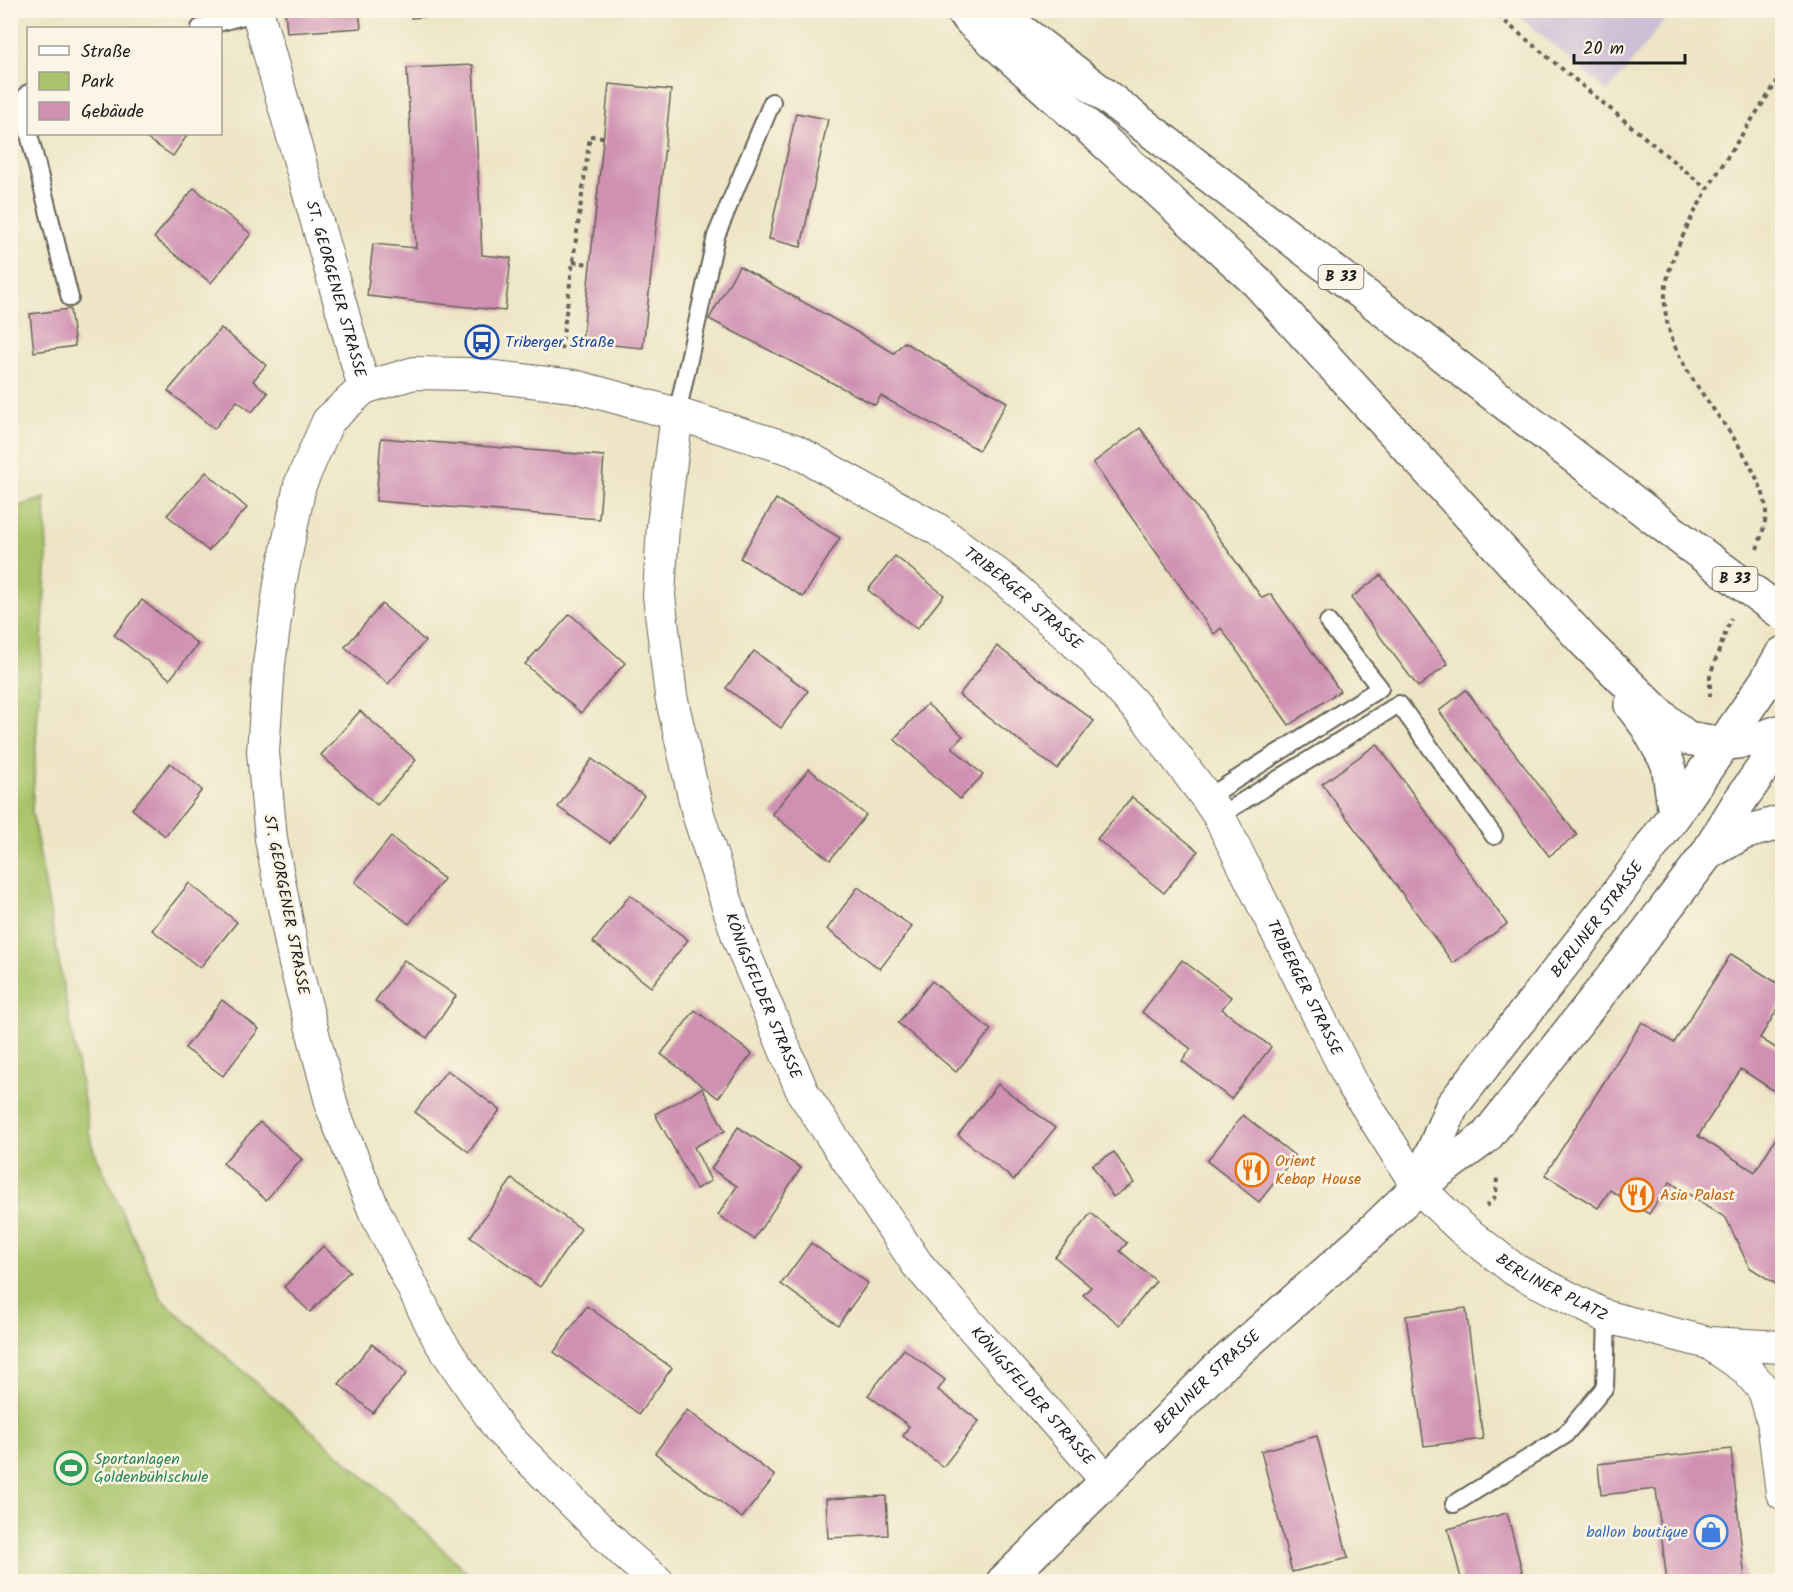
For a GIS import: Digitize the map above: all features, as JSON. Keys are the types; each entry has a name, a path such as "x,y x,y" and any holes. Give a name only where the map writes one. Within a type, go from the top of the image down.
{"street":[{"path":"962,10 972,22 1257,282 1584,641 1662,717 1687,738 1724,744 1758,740 1782,731"},
{"name":"B 33","path":"994,10 1688,544 1782,613"},
{"name":"ST. GEORGENER STRASSE","path":"257,11 364,388 328,421 300,485 280,584 269,664 263,752 271,838 295,964 333,1110 374,1210 439,1340 500,1430 624,1553 658,1581"},
{"name":"TRIBERGER STRASSE","path":"364,388 414,374 469,374 574,386 677,414 794,450 937,529 1009,583 1088,654 1148,720 1213,807 1353,1085 1418,1187"},
{"name":"KÖNIGSFELDER STRASSE","path":"677,414 663,525 659,596 671,696 698,814 739,940 804,1093 917,1264 1107,1481"},
{"path":"1584,641 1647,726 1668,764 1675,814"},
{"name":"BERLINER STRASSE","path":"1418,1187 1452,1106 1607,908 1724,744 1782,654"},
{"name":"BERLINER STRASSE","path":"1004,1581 1215,1371 1362,1241 1418,1187 1486,1137 1707,854 1739,802 1782,741"},
{"path":"1707,854 1743,833 1782,822"},
{"name":"BERLINER PLATZ","path":"1418,1187 1461,1228 1515,1270 1607,1317 1709,1343 1782,1347"},
{"name":"BERLINER PLATZ","path":"1709,1343 1745,1368 1764,1390 1773,1421 1782,1493"}],"lane":[{"name":"ST. GEORGENER STRASSE","path":"203,27 257,11"},
{"path":"27,94 22,102 27,123"},
{"path":"677,414 716,236 772,102"},
{"path":"30,135 70,298"},
{"path":"1213,807 1380,688 1328,622"},
{"path":"1213,807 1399,704 1494,836"},
{"path":"1454,1504 1564,1436 1605,1387 1607,1317"}],"path":[{"path":"1491,10 1707,189"},
{"path":"1754,556 1762,534 1766,512 1760,484 1742,448 1685,368 1671,337 1665,307 1667,277 1675,254 1707,189 1782,74"},
{"path":"557,384 590,136 604,137"},
{"path":"573,262 590,264"},
{"path":"1710,698 1710,675 1734,610"}],"shaded area":[{"path":"1513,11 1672,11 1608,92"}],"green space":[{"path":"45,498 47,556 32,812 92,1146 162,1300 393,1502 476,1581 11,1581 10,1207 16,1200 10,1192 10,509"}],"building":[{"path":"285,10 359,10 361,28 287,33"},
{"path":"411,10 487,10 487,12 411,18"},
{"path":"473,65 482,255 511,258 505,311 367,296 373,244 416,248 407,68"},
{"path":"609,84 671,90 643,348 582,342"},
{"path":"796,113 828,119 801,247 769,239"},
{"path":"142,135 187,135 173,156"},
{"path":"194,188 251,234 211,283 154,238"},
{"path":"739,266 894,353 904,342 1007,402 979,450 881,396 875,405 709,319"},
{"path":"70,309 75,346 34,352 30,314"},
{"path":"221,328 266,365 253,381 268,393 252,412 237,401 214,429 168,391"},
{"path":"1140,428 1262,598 1271,594 1340,691 1289,725 1221,628 1214,634 1093,463"},
{"path":"381,438 604,456 599,519 376,501"},
{"path":"206,472 247,508 208,551 167,515"},
{"path":"776,499 840,538 803,597 740,558"},
{"path":"895,556 944,595 917,629 868,590"},
{"path":"1381,575 1448,664 1418,687 1351,598"},
{"path":"142,600 198,644 170,679 114,635"},
{"path":"382,604 425,641 388,684 345,647"},
{"path":"570,614 625,663 581,713 525,664"},
{"path":"997,646 1094,721 1057,769 959,695"},
{"path":"754,651 808,691 781,728 726,688"},
{"path":"1466,690 1577,835 1549,856 1439,711"},
{"path":"927,704 963,736 952,747 983,775 960,799 894,739"},
{"path":"360,711 416,760 377,805 321,755"},
{"path":"1377,744 1507,924 1453,963 1322,784"},
{"path":"592,759 644,796 610,843 558,807"},
{"path":"170,763 202,790 165,836 132,809"},
{"path":"809,769 866,815 830,860 772,814"},
{"path":"1132,797 1198,851 1164,893 1097,839"},
{"path":"391,837 444,879 409,924 355,882"},
{"path":"189,883 237,922 200,968 152,930"},
{"path":"858,887 912,927 880,969 827,929"},
{"path":"630,895 688,940 651,987 593,942"},
{"path":"1731,954 1782,986 1782,1002 1760,1038 1782,1052 1782,1096 1741,1069 1698,1136 1755,1172 1782,1128 1782,1288 1749,1267 1726,1218 1670,1182 1649,1214 1610,1190 1598,1208 1545,1175 1642,1022 1674,1043"},
{"path":"404,960 456,996 427,1038 375,1001"},
{"path":"1182,960 1231,997 1222,1009 1271,1047 1231,1099 1182,1061 1191,1049 1142,1012"},
{"path":"932,981 991,1030 956,1072 898,1023"},
{"path":"222,1000 259,1029 223,1076 185,1048"},
{"path":"695,1010 752,1054 718,1098 661,1054"},
{"path":"447,1070 500,1110 469,1152 415,1112"},
{"path":"998,1084 1055,1128 1014,1180 958,1135"},
{"path":"702,1088 725,1131 694,1147 711,1181 696,1189 655,1114"},
{"path":"1243,1115 1295,1156 1259,1202 1207,1161"},
{"path":"260,1122 302,1159 266,1200 223,1163"},
{"path":"738,1127 801,1168 754,1239 718,1215 737,1186 711,1169"},
{"path":"1114,1152 1134,1183 1113,1197 1092,1165"},
{"path":"512,1179 581,1229 540,1287 470,1237"},
{"path":"1091,1213 1127,1243 1120,1251 1156,1281 1120,1325 1083,1295 1091,1287 1055,1257"},
{"path":"811,1243 868,1283 838,1325 781,1284"},
{"path":"323,1246 350,1271 310,1312 284,1287"},
{"path":"587,1306 672,1368 639,1414 554,1352"},
{"path":"1466,1308 1483,1439 1424,1446 1406,1316"},
{"path":"372,1344 407,1373 373,1413 339,1384"},
{"path":"904,1349 945,1380 938,1390 979,1421 943,1467 903,1436 909,1426 868,1395"},
{"path":"687,1410 775,1476 742,1518 655,1453"},
{"path":"1317,1436 1348,1558 1292,1572 1261,1451"},
{"path":"1731,1449 1745,1580 1667,1582 1656,1489 1601,1495 1598,1464"},
{"path":"886,1496 888,1535 828,1538 826,1499"},
{"path":"1507,1513 1525,1582 1462,1582 1448,1529"}],"place":[{"name":"Triberger Straße","path":"482,342"},
{"name":"Orient Kebap House","path":"1252,1170"},
{"name":"Asia Palast","path":"1637,1195"},
{"name":"Sportanlagen Goldenbühlschule","path":"71,1468"},
{"name":"ballon boutique","path":"1711,1532"}]}
